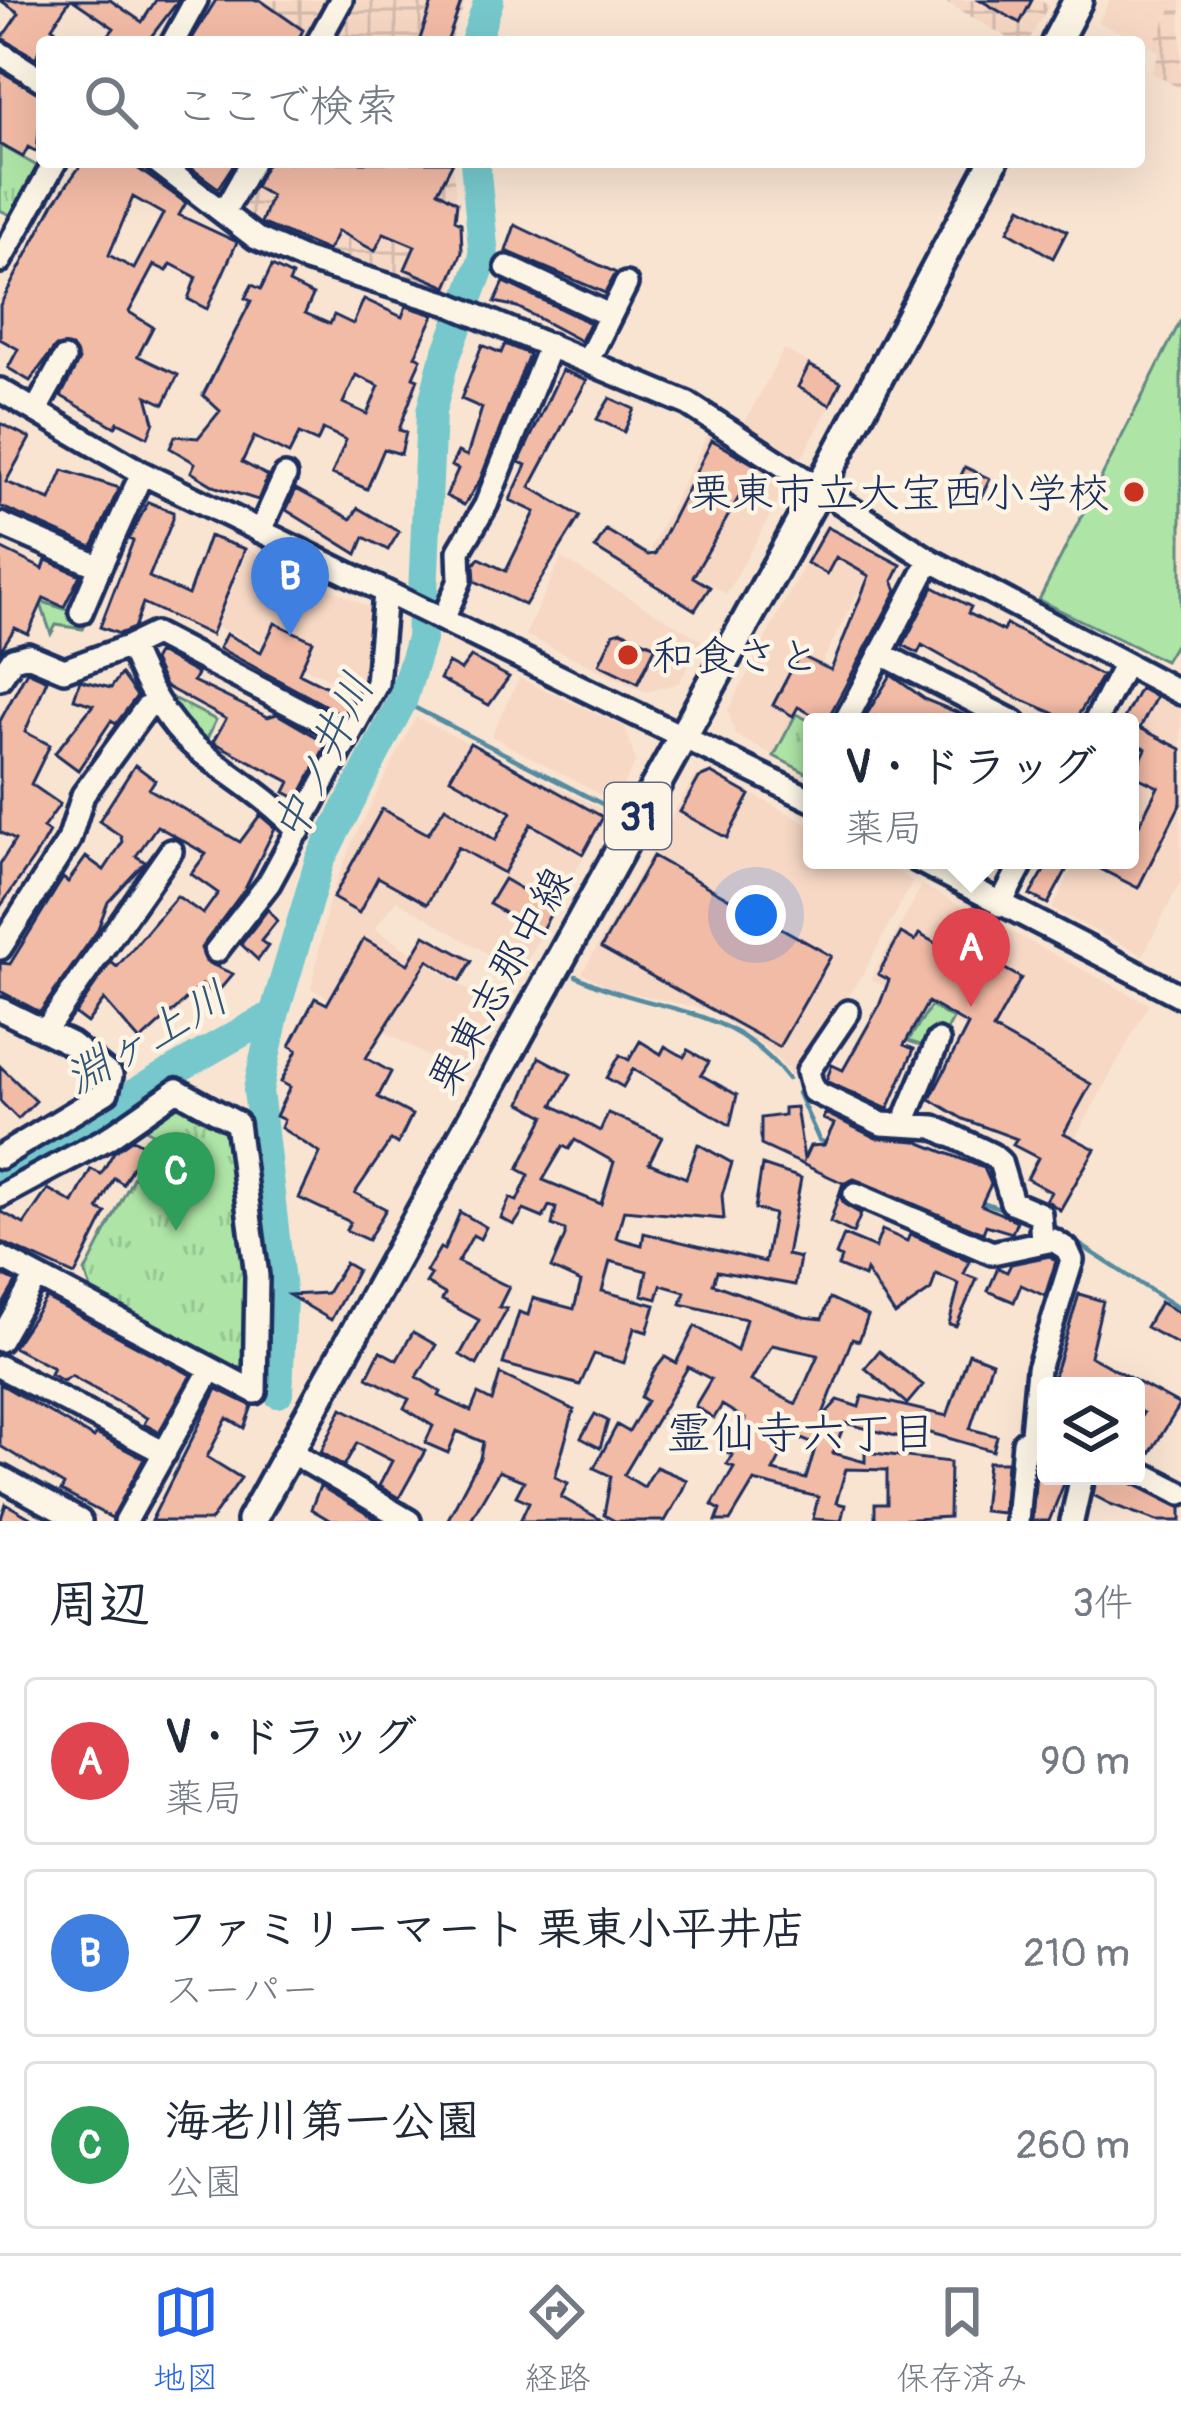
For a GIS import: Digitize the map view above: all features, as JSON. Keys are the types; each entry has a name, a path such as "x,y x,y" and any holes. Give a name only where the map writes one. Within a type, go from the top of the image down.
{"main road":[{"path":"1058,36 1069,3"},
{"name":"栗東志那中線","path":"250,1521 685,734 990,168"}],"street":[{"path":"176,36 196,0"},
{"path":"321,36 341,0"},
{"path":"0,53 36,76"},
{"path":"0,261 9,224 51,168"},
{"path":"166,168 256,238 306,260 449,304 688,404 931,560 1181,692"},
{"path":"225,210 249,168"},
{"path":"507,267 609,315"},
{"path":"588,360 626,284"},
{"path":"441,619 460,580 459,551 486,505 550,345"},
{"path":"36,410 64,359"},
{"path":"0,390 142,472 803,795"},
{"path":"81,613 142,472"},
{"path":"260,531 285,476"},
{"path":"0,524 100,567"},
{"path":"850,713 931,560"},
{"path":"216,951 269,883 377,683 394,598"},
{"path":"0,678 13,659 28,655 64,670 154,634 349,735"},
{"path":"130,646 157,701 195,747 268,798 299,831"},
{"path":"880,653 997,713"},
{"path":"1100,713 1125,664"},
{"path":"0,948 69,840 83,795 146,708 157,701"},
{"path":"45,1031 171,851"},
{"path":"934,869 1181,996"},
{"path":"1000,905 1019,869"},
{"path":"0,1009 45,1031 111,1076 107,1092 0,1156"},
{"path":"848,1012 808,1071 807,1082 813,1091 882,1124 934,1127 992,1154 1000,1162 1012,1202 1040,1214 1042,1241"},
{"path":"908,1125 908,1113 938,1041"},
{"path":"0,1196 108,1138 177,1090 237,1123 256,1276 255,1392 0,1257"},
{"path":"855,1194 992,1253 1042,1241 1067,1249 1072,1260 1038,1377"},
{"path":"0,1340 36,1277"},
{"path":"0,1367 165,1453"},
{"path":"126,1521 211,1369"},
{"path":"1017,1521 1024,1442 1037,1445"},
{"path":"289,1451 408,1521"},
{"path":"1145,1475 1181,1493"},
{"path":"0,1477 80,1521"},
{"path":"1072,1521 1080,1485"}],"shaded area":[{"path":"227,0 334,0 314,36 224,36"},
{"path":"349,0 466,0 453,36 330,36"},
{"path":"942,0 1040,0 1049,5 1031,36 1005,36"},
{"path":"1110,0 1176,0 1151,47 1145,44 1145,36 1128,36 1098,22"},
{"path":"1176,0 1181,0 1181,89 1152,73 1159,52 1151,47"},
{"path":"259,168 453,168 462,254 451,291 278,239 253,223 242,200"},
{"path":"784,349 843,382 798,465 741,429"},
{"path":"709,432 788,483 727,594 650,549"},
{"path":"825,525 879,552 774,756 735,735 728,710"},
{"path":"248,549 375,610 374,658 363,694 217,627"},
{"path":"561,558 702,640 679,683 646,692 525,635"},
{"path":"519,678 625,727 636,762 614,802 491,736"},
{"path":"1158,698 1181,709 1181,881 1143,955 1052,909 1072,869 1139,869 1139,736"},
{"path":"416,717 608,812 520,973 396,900 375,929 500,1011 463,1077 311,988 329,900 353,840"},
{"path":"710,771 803,821 803,869 891,869 913,881 863,974 793,1076 768,1049 712,1011 613,989 582,973 695,776"},
{"path":"922,885 1149,1004 1073,1143 967,1085 992,1042 871,979"}],"green space":[{"path":"0,145 36,168 10,215 0,210"},
{"name":"栗東市立大宝西小学校","path":"1181,320 1181,635 1165,661 1039,600"},
{"path":"40,601 89,617 83,629 56,625 51,634"},
{"path":"163,693 216,720 205,743"},
{"path":"796,714 803,718 803,771 774,756"},
{"path":"931,1006 953,1019 943,1038 930,1032 923,1046 908,1041"},
{"path":"184,1099 227,1123 250,1267 247,1370 239,1376 93,1295 85,1272 155,1135 140,1125"}],"building":[{"path":"0,0 70,0 52,27 63,36 36,36 36,58 2,38 19,13"},
{"path":"73,0 110,0 142,22 156,0 179,0 152,36 108,36 114,28"},
{"path":"216,0 260,0 303,30 300,36 194,36"},
{"path":"433,0 462,0 449,36 421,36"},
{"path":"980,0 1032,0 1020,23"},
{"path":"0,71 36,92 36,151 28,147 23,157 0,144"},
{"path":"79,168 137,168 186,203 179,215 237,242 207,309 188,299 196,277 171,264 167,271 154,265 129,312 153,327 138,356 178,375 164,404 147,396 154,422 148,437 118,422 115,427 61,396 79,360 72,347 55,347 30,381 8,368 18,349 0,339 0,305 54,203","holes":["133,197 163,214 134,269 109,255"]},
{"path":"191,168 231,168 218,188"},
{"path":"264,168 450,168 438,191 457,202 455,220 461,223 462,252 447,287 405,269 415,246 384,233 375,251 338,231 328,251 261,223 271,196 255,187"},
{"path":"1021,207 1067,231 1053,258 1008,231"},
{"path":"515,225 616,273 605,293 506,251"},
{"path":"272,266 292,276 289,283 313,295 305,313 330,324 334,315 353,324 364,299 402,317 406,306 434,315 415,356 421,359 399,430 406,432 401,454 384,449 367,489 332,474 346,440 323,429 317,442 299,434 289,454 254,437 242,462 268,476 258,500 216,487 191,472 195,463 170,448 175,436 198,438 220,411 203,395 251,301 245,298 252,285 261,289","holes":["356,375 379,386 367,414 343,403"]},
{"path":"504,282 590,323 581,341 517,307 495,302"},
{"path":"505,344 529,354 480,480 464,505 446,496 458,469 451,466 458,452 467,456 482,408 461,399 482,345 501,353"},
{"path":"809,365 841,382 830,405 798,387"},
{"path":"562,370 587,380 530,487 580,516 525,605 475,581 474,565 479,558 506,571 535,512 510,500 526,465 519,462"},
{"path":"610,398 634,409 624,432 597,419"},
{"path":"0,423 30,438 6,482 50,500 63,470 119,488 92,547 0,506"},
{"path":"712,440 757,466 693,577 710,587 695,610 595,548 606,530 648,555 655,554"},
{"path":"965,467 990,479 981,497 956,486"},
{"path":"296,489 351,519 358,508 399,532 388,550 364,537 357,554 286,510"},
{"path":"148,502 173,512 149,577 188,595 209,536 245,549 211,635 143,603 134,628 119,634 100,627 133,541 129,539"},
{"path":"827,527 901,565 893,581 897,590 831,713 809,713 798,707 793,716 773,705 799,655 831,670 869,576 836,557 827,574 807,563"},
{"path":"0,548 43,569 46,560 80,575 64,607 44,598 28,634 15,628 0,651"},
{"path":"933,587 971,607 968,613 1003,631 1006,624 1102,676 1079,713 1053,713 922,645 918,653 903,645"},
{"path":"275,623 313,641 299,673 351,699 343,715 219,648 226,634 261,652"},
{"name":"和食さと","path":"621,631 656,646 638,683 599,664 614,633"},
{"path":"158,652 197,674 193,681 268,717 277,714 327,743 298,799 285,792 290,782 213,742 226,719 165,686 153,661"},
{"path":"471,657 509,677 489,705 440,679 448,663 461,670"},
{"path":"27,671 47,680 25,732 50,745 31,784 60,804 43,828 49,832 36,855 0,907 0,864 15,840 0,832 0,721"},
{"path":"121,674 137,696 116,724 111,721 78,770 55,753 93,705 74,699 80,680 111,688"},
{"path":"891,675 926,700 958,713 868,713"},
{"path":"1140,688 1156,697 1140,728 1181,749 1181,803 1138,888 1101,869 1139,869 1139,825 1158,787 1139,778 1146,749 1139,745 1139,713 1127,713"},
{"path":"470,743 603,817 583,854 531,824 504,873 458,847 427,904 378,877 359,913 333,898 382,809 428,834 445,807 495,840 511,812 450,778"},
{"path":"135,765 155,780 149,789 240,842 260,815 275,828 245,889 201,948 206,962 233,974 215,995 202,985 140,1041 104,1000 87,1023 75,1014 111,962 117,967 177,896 203,914 218,893 191,874 206,854 157,826 136,856 145,862 108,902 97,931 40,1012 0,991 0,963 10,964 63,878 68,882 86,857 104,870 122,843 121,836 99,821"},
{"path":"711,773 750,795 727,838 680,812 699,778"},
{"path":"653,856 831,956 779,1047 601,948"},
{"path":"1045,869 1067,869 1048,904 1030,895"},
{"path":"504,879 554,908 540,933 489,904"},
{"path":"268,909 277,921 261,941 268,946 258,960 241,944"},
{"path":"901,933 915,941 919,934 968,961 973,951 1021,978 993,1029 1091,1084 1064,1133 1095,1149 1060,1210 1046,1200 1051,1192 1027,1179 1038,1158 1013,1145 1017,1139 963,1119 930,1099 968,1025 928,1002 904,1045 914,1049 888,1109 826,1081 832,1065 843,1070 879,1006 889,980 878,974"},
{"path":"425,935 472,961 460,981 428,960 366,1058 391,1072 378,1097 412,1115 398,1144 391,1140 355,1193 386,1209 368,1240 346,1230 350,1222 299,1198 320,1153 281,1128 284,1120 276,1116 290,1087 281,1082 297,1050 290,1046 315,998 327,1004 364,939 408,964"},
{"path":"640,1041 661,1054 665,1046 684,1057 688,1050 709,1062 701,1075 737,1095 730,1125 633,1069 623,1087 607,1078 620,1055 629,1060"},
{"path":"539,1057 571,1074 553,1105 600,1131 608,1113 662,1137 649,1163 686,1178 698,1144 732,1163 722,1195 724,1219 624,1210 616,1238 642,1245 644,1233 765,1262 774,1214 755,1209 762,1165 801,1178 787,1255 800,1258 795,1285 717,1271 713,1284 804,1317 822,1319 830,1298 868,1316 859,1341 852,1339 821,1419 838,1400 859,1407 862,1396 947,1416 969,1353 992,1362 970,1429 997,1436 993,1451 913,1428 911,1440 845,1423 833,1453 865,1462 865,1452 950,1462 949,1517 875,1521 875,1504 887,1504 887,1470 846,1469 836,1503 845,1505 841,1521 813,1519 818,1497 754,1481 730,1521 716,1521 720,1510 712,1505 734,1467 727,1464 732,1455 727,1452 745,1419 722,1405 714,1418 695,1406 711,1379 688,1367 624,1475 644,1487 656,1467 687,1480 681,1493 665,1521 615,1521 604,1515 611,1476 594,1468 617,1425 629,1432 647,1401 641,1397 654,1371 665,1357 676,1363 695,1326 737,1351 746,1319 681,1304 685,1292 661,1285 657,1299 642,1295 647,1271 610,1261 602,1291 655,1305 647,1332 634,1328 624,1363 594,1354 580,1385 503,1364 519,1312 528,1315 533,1298 574,1309 581,1282 551,1268 565,1236 565,1230 552,1225 556,1208 549,1206 543,1218 524,1210 514,1225 501,1218 510,1198 517,1201 529,1175 518,1169 545,1116 521,1103","holes":["575,1140 614,1162 601,1204 543,1180 563,1146 569,1149","772,1345 818,1355 796,1404 751,1381","792,1435 816,1445 806,1479 773,1471"]},
{"path":"0,1066 36,1101 18,1119 0,1101"},
{"path":"796,1107 804,1159 810,1146 824,1145 834,1124 823,1119 825,1113 876,1138 916,1141 984,1168 991,1184 981,1205 1017,1221 1012,1233 986,1225 983,1233 854,1179 845,1183 840,1195 844,1204 861,1214 853,1233 830,1222 843,1183 761,1145 761,1118 784,1115 784,1108"},
{"path":"133,1139 144,1145 123,1184 114,1178 98,1209 106,1213 75,1275 0,1241 0,1211 24,1224 48,1189 73,1203 91,1169 101,1174 114,1152"},
{"path":"460,1212 486,1227 480,1239 473,1235 458,1262 509,1287 499,1307 507,1309 477,1365 460,1355 479,1320 442,1300 445,1294 426,1283 431,1275 426,1272 440,1248 444,1250"},
{"path":"882,1230 907,1241 910,1234 970,1261 964,1274 977,1279 956,1326 949,1324 959,1284 936,1274 931,1290 895,1315 866,1271 864,1277 838,1266 841,1258 836,1255 844,1235 875,1248"},
{"path":"1050,1256 1056,1261 1045,1296 1021,1285 1014,1302 988,1291 998,1268 1007,1272 1011,1264"},
{"path":"345,1263 357,1270 331,1320 289,1295 327,1293"},
{"path":"0,1274 16,1282 2,1306 0,1305"},
{"path":"1079,1294 1103,1301 1090,1356 1129,1377 1054,1377"},
{"path":"46,1298 191,1375 159,1432 144,1424 147,1418 71,1376 63,1381 50,1374 53,1368 13,1347"},
{"path":"1160,1302 1181,1314 1181,1346 1146,1327"},
{"path":"413,1332 436,1345 417,1377 441,1392 439,1396 471,1411 478,1394 492,1401 500,1374 574,1410 555,1477 568,1483 561,1497 603,1521 520,1521 529,1502 516,1496 524,1481 499,1471 470,1521 447,1521 480,1458 483,1442 457,1431 448,1453 425,1443 433,1426 404,1408 409,1399 367,1377 380,1351 397,1360"},
{"path":"879,1351 923,1385 907,1404 865,1368"},
{"path":"0,1384 94,1438 96,1434 144,1459 112,1518 61,1491 64,1485 0,1446"},
{"path":"1145,1386 1180,1405 1145,1457"},
{"path":"217,1389 252,1406 244,1428 227,1418 207,1457 241,1478 210,1521 151,1521"},
{"path":"342,1408 425,1451 399,1498 379,1486 392,1461 357,1443 344,1466 321,1452"},
{"path":"595,1414 608,1421 600,1448 581,1438"},
{"path":"1037,1460 1037,1485 1063,1485 1049,1521 1032,1521"},
{"path":"988,1462 1007,1462 1003,1513 983,1511"},
{"path":"1095,1485 1135,1485 1181,1508 1181,1521 1157,1521 1093,1495"},
{"path":"320,1486 379,1521 331,1521 311,1509"},
{"path":"6,1504 36,1521 0,1521"}],"waterway":[{"name":"中ノ井川","path":"477,36 489,0"},
{"path":"12,215 39,168"},
{"name":"中ノ井川","path":"278,1393 282,1299 258,1090 274,1015 320,860 402,701 421,639 431,412 443,364 484,257 476,168"},
{"path":"0,239 3,233"},
{"path":"402,701 608,807"},
{"path":"576,976 716,1022 741,1035 788,1079"},
{"name":"淵ヶ上川","path":"0,1173 274,1015"},
{"path":"798,1093 819,1140 826,1143"},
{"path":"977,1200 1028,1218"},
{"path":"1071,1239 1181,1310"}],"place":[{"name":"栗東市立大宝西小学校","path":"1134,492"},
{"name":"ファミリーマート 栗東小平井店","path":"290,636"},
{"name":"和食さと","path":"628,655"},
{"name":"V・ドラッグ","path":"971,1007"},
{"name":"海老川第一公園","path":"176,1231"}],"district":[{"name":"霊仙寺六丁目","path":"801,1432"}]}
